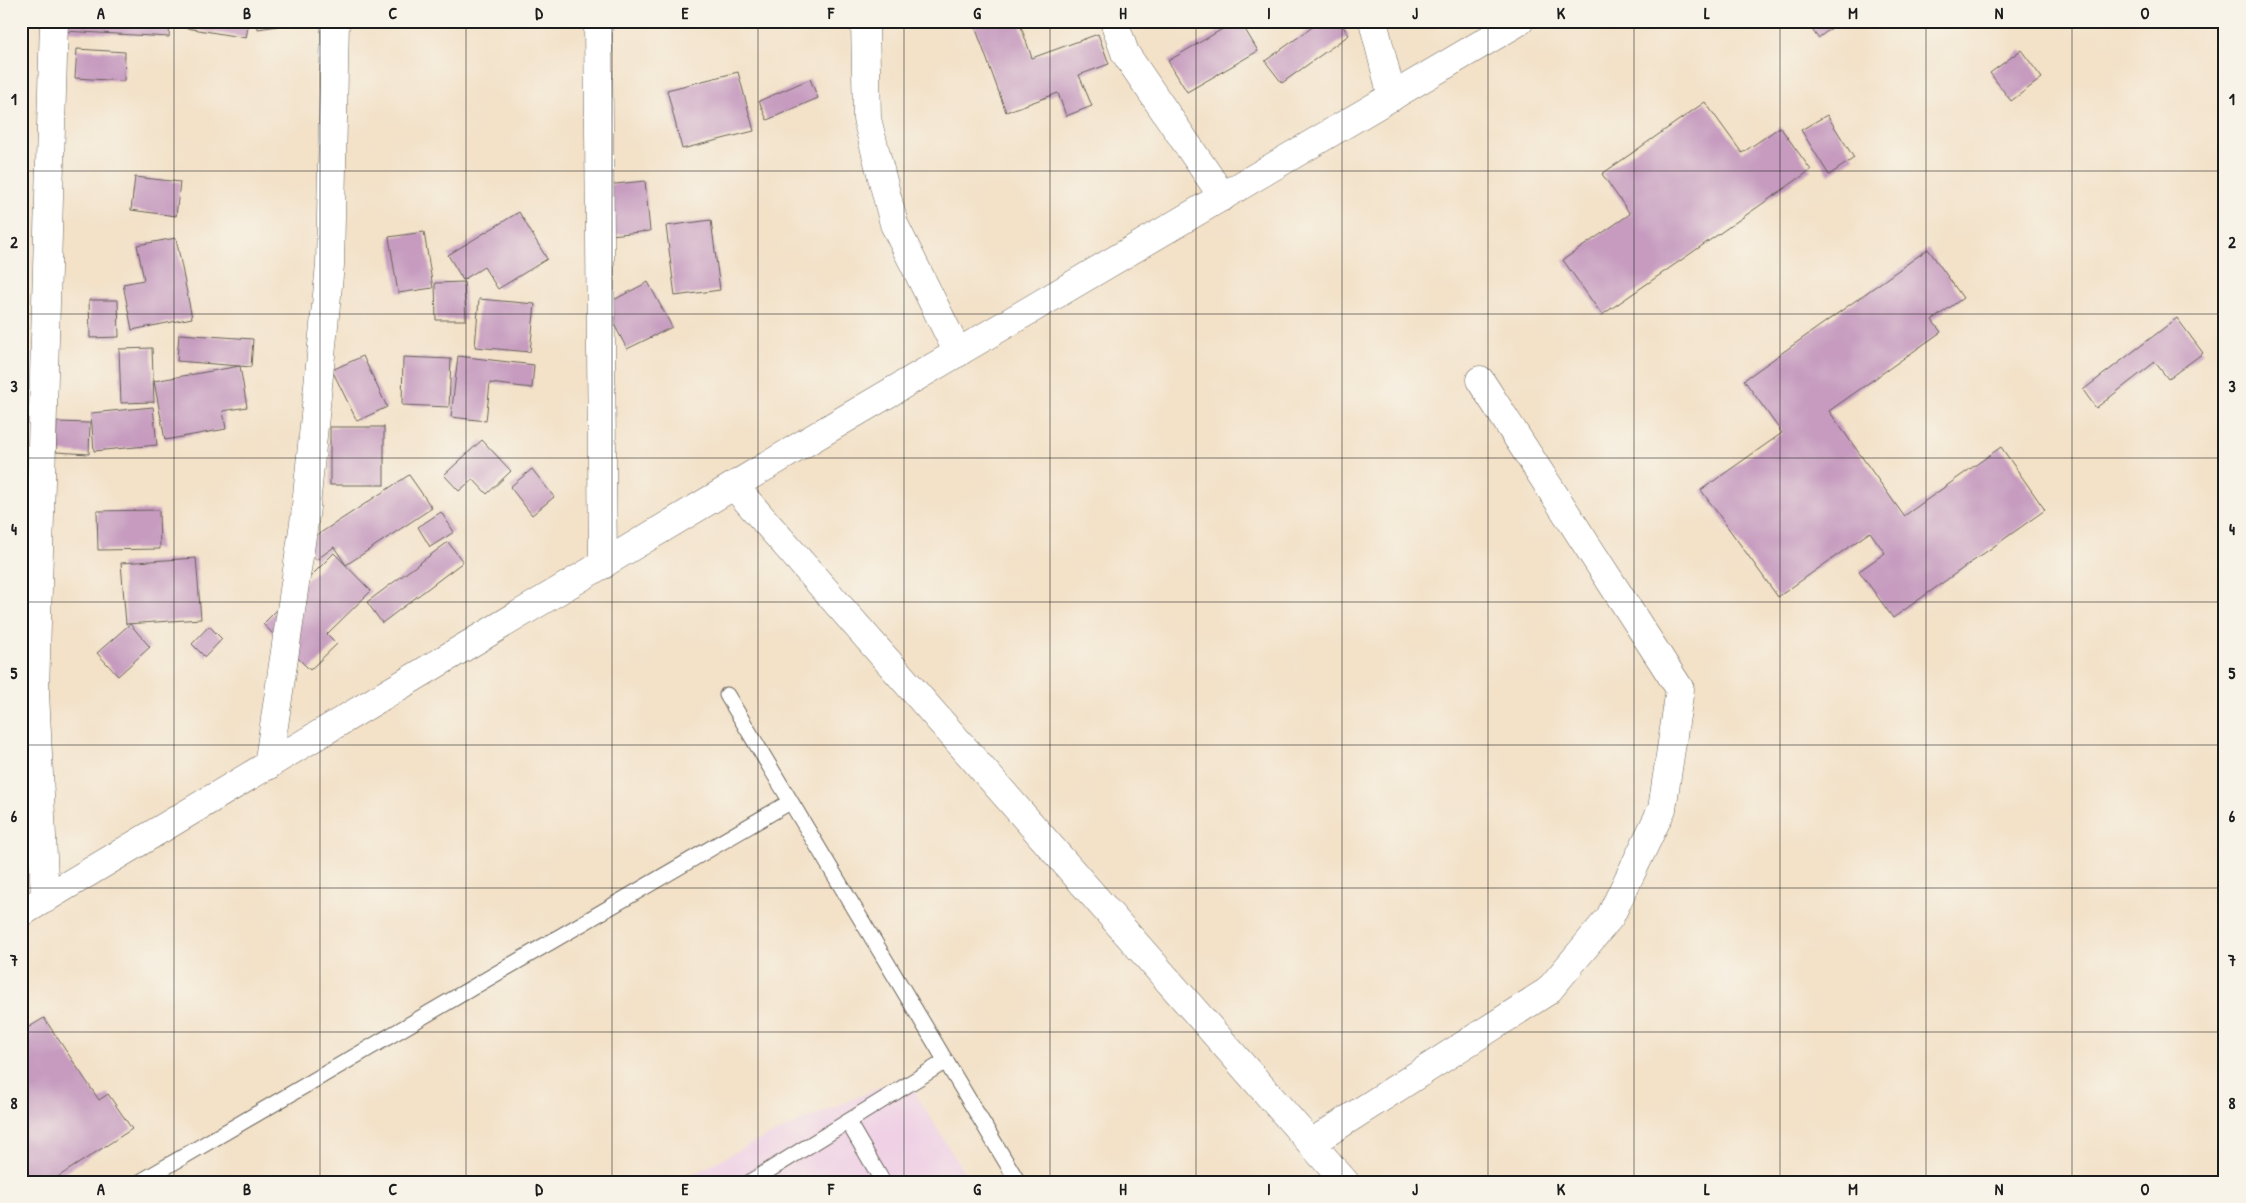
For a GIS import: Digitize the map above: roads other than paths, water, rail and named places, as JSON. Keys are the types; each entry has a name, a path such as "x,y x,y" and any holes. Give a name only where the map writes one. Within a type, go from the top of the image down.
{"street":[{"path":"45,899 28,693 54,21"},
{"path":"268,766 304,516 330,265 335,21"},
{"path":"598,21 603,565"},
{"path":"865,21 867,119 894,224 958,353"},
{"path":"1114,21 1125,53 1223,196"},
{"path":"1373,21 1392,97"},
{"path":"21,913 734,486 1520,21"},
{"path":"1311,1143 1548,991 1610,917 1662,809 1680,689 1480,380"},
{"path":"734,486 1345,1182"}],"lane":[{"path":"727,696 1018,1182"},
{"path":"140,1182 790,802"},
{"path":"750,1182 946,1061"},
{"path":"848,1122 883,1182"}]}
